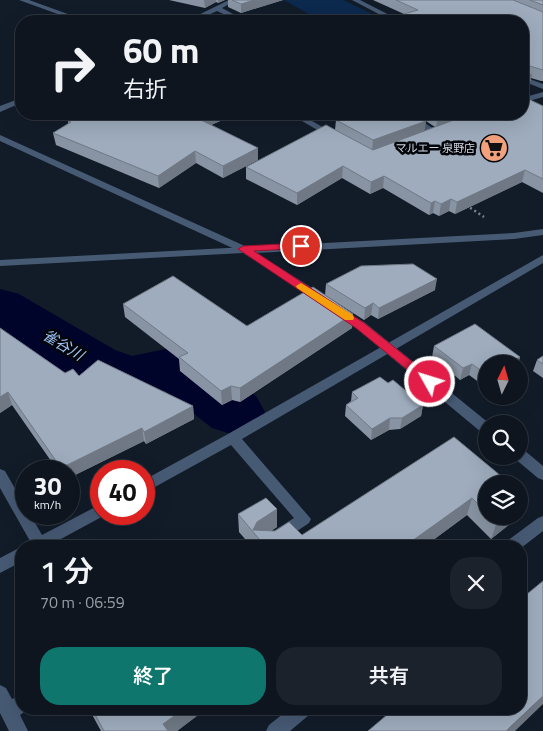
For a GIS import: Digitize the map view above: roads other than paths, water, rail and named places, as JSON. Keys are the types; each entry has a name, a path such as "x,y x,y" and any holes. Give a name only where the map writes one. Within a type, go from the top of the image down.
{"street":[{"path":"22,0 66,15"},
{"path":"202,15 234,0"},
{"path":"355,0 385,15"},
{"path":"216,8 231,15"},
{"path":"529,81 543,87"},
{"path":"529,99 543,94"},
{"path":"0,110 15,103"},
{"path":"305,120 346,142"},
{"path":"412,120 431,134 453,126"},
{"path":"0,138 243,249 360,325 478,421"},
{"path":"0,263 514,236 543,232"},
{"path":"155,481 233,438 543,258"},
{"path":"233,438 304,519 272,540"},
{"path":"528,462 543,474"},
{"path":"0,475 34,540"},
{"path":"46,540 90,516"},
{"path":"520,540 543,522"},
{"path":"0,566 15,557"},
{"path":"0,694 15,708"},
{"path":"16,715 19,731"},
{"path":"275,731 295,715"}],"waterway":[{"name":"雀谷川","path":"0,306 94,364 130,377 175,368 234,412"}],"place":[{"name":"マルエー 泉野店","path":"494,148"}]}
